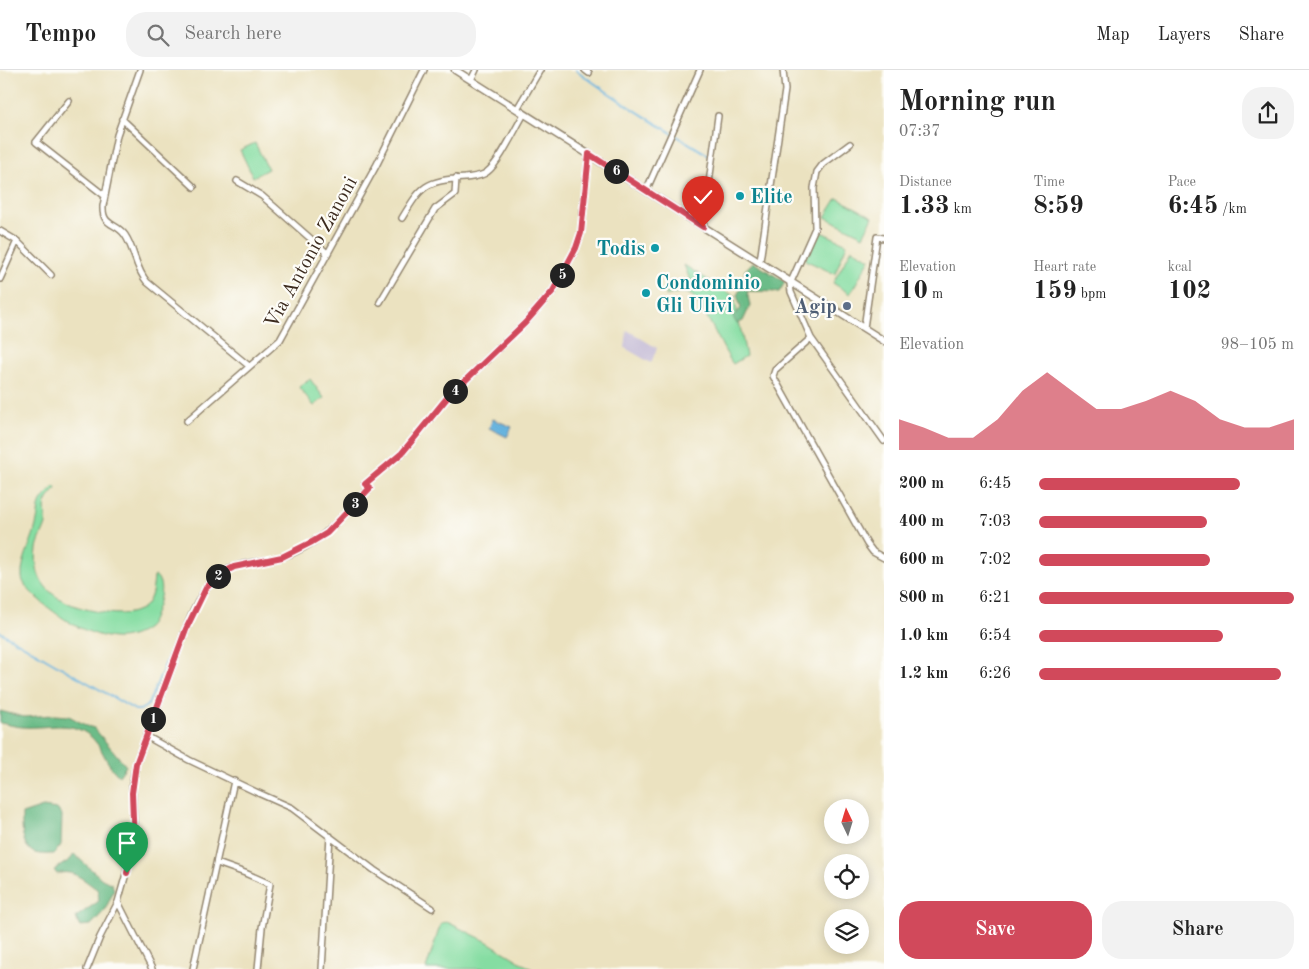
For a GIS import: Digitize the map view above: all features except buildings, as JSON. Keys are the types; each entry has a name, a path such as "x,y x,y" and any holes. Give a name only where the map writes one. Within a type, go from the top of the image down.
{"street":[{"path":"140,70 116,139 105,196 104,217 107,222 119,229 126,237 137,267 145,279 249,366"},
{"name":"Via Antonio Zanoni","path":"186,420 280,340 376,166 424,70"},
{"path":"455,70 884,341"},
{"path":"471,80 476,70"},
{"path":"517,109 540,70"},
{"path":"646,191 700,70"},
{"path":"760,262 785,89 783,70"},
{"path":"69,101 36,142 105,196"},
{"path":"402,218 422,189 436,182 480,176 488,171 501,154 524,114"},
{"path":"703,227 718,116"},
{"path":"122,119 194,187"},
{"path":"850,144 823,164 817,172 814,188 815,228 791,282 791,292 811,338 884,441"},
{"path":"88,968 100,937 118,902 134,843 133,776 186,629 201,597 213,580 234,567 282,557 327,533 370,488 365,484 402,453 447,398 525,323 548,298 576,248 581,233 589,154"},
{"path":"380,302 435,209 455,194 456,178"},
{"path":"237,181 262,196 327,253"},
{"path":"0,231 18,241 52,275"},
{"path":"864,328 877,237 884,238"},
{"path":"0,279 18,241"},
{"path":"811,338 775,370 773,378 867,545 873,552 884,558"},
{"path":"146,736 189,760 292,808 374,870 432,908"},
{"path":"193,969 234,781"},
{"path":"322,969 330,836"},
{"path":"217,864 245,872 270,884 262,928 258,969"},
{"path":"118,902 152,969"}],"shaded area":[{"path":"627,330 657,348 651,363 625,348"}],"green space":[{"path":"255,143 268,169 253,177 240,150"},
{"path":"837,198 873,217 863,236 825,217"},
{"path":"819,231 847,244 835,274 805,260"},
{"path":"852,249 870,259 850,294 833,283"},
{"path":"753,262 785,282 779,292 747,291 750,306 743,321 737,324 733,317 741,308 737,295 744,283 745,270"},
{"path":"684,265 734,296 746,356 733,364 706,315 694,298 689,294 683,293 666,296 667,286 674,291 694,290"},
{"path":"310,379 324,398 314,406 299,387"},
{"path":"55,486 55,490 46,504 46,524 37,549 36,562 38,573 43,583 49,591 67,603 90,610 121,614 134,612 147,604 151,596 154,577 156,576 161,593 159,601 151,623 140,633 118,638 105,637 87,631 72,624 55,612 36,597 24,583 22,577 23,565 35,529 39,506"},
{"path":"0,711 24,717 69,716 94,728 126,766 119,776 111,768 94,740 78,729 60,726 20,727 0,723"},
{"path":"43,807 57,809 62,815 61,845 54,854 33,852 24,840 22,814"},
{"path":"74,854 102,879 112,884 114,890 105,910 91,925 79,926 76,917 99,901 98,890 74,874 57,874 54,870 71,859"},
{"path":"447,922 486,941 532,969 426,969 441,923"}],"water":[{"path":"493,419 512,427 507,437 489,428"}],"waterway":[{"path":"576,70 625,104 710,156"},
{"path":"0,632 135,710 140,710 148,705 171,651"}],"place":[{"name":"Elite","path":"740,196"},
{"name":"Todis","path":"655,248"},
{"name":"Condominio Gli Ulivi","path":"646,293"},
{"name":"Agip","path":"847,306"}],"route":[{"path":"127,873 134,843 132,784 136,764 186,629 206,588 213,580 234,567 282,557 327,533 370,488 365,484 402,453 447,398 486,362 548,298 576,248 583,228 584,191 589,154 703,227"}]}
